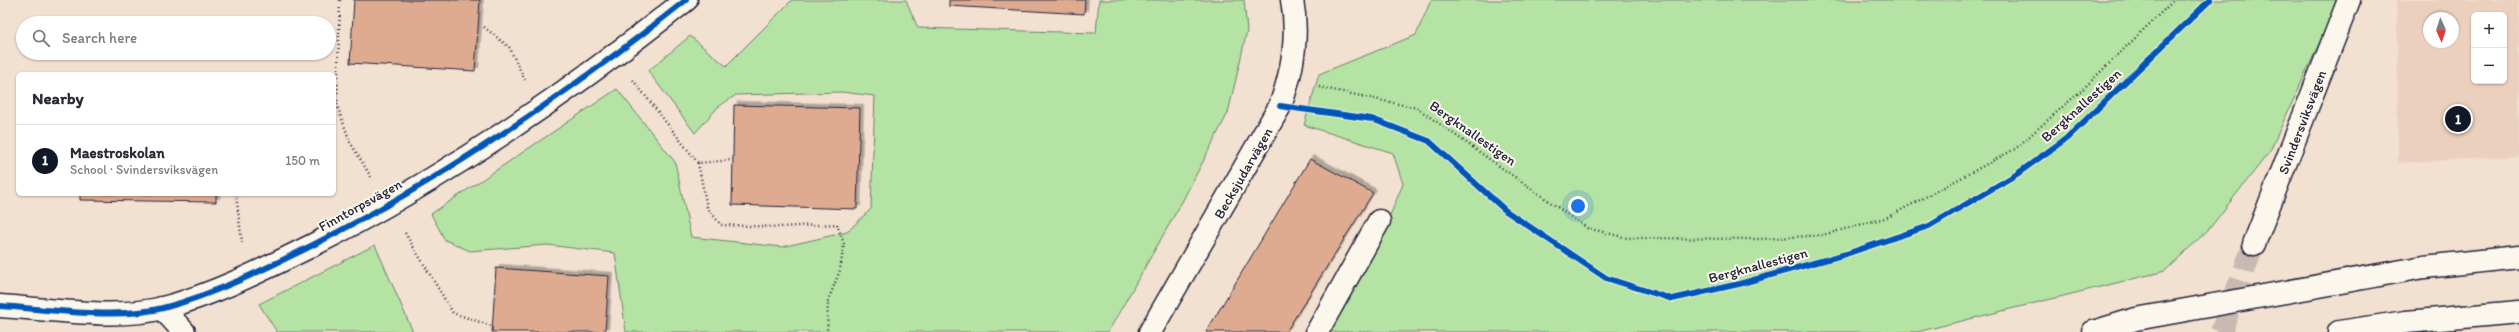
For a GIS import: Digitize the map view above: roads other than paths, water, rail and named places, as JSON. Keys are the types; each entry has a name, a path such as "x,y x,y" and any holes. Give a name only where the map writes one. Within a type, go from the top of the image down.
{"main road":[{"name":"Finntorpsvägen","path":"0,306 118,313 162,308 245,277 337,233 450,169 615,56 686,0"},
{"name":"Becksjudarvägen","path":"1150,332 1273,121 1290,81 1295,45 1292,0"},
{"name":"Svindersviksvägen","path":"2254,244 2349,0"},
{"path":"1317,332 1379,221"},
{"path":"2093,332 2136,319 2424,267 2519,257"},
{"path":"162,308 184,332"},
{"path":"2340,332 2406,322 2519,312"}],"tunnel":[{"path":"2221,332 2254,244"}],"place":[{"name":"Maestroskolan","path":"2458,119"}]}
